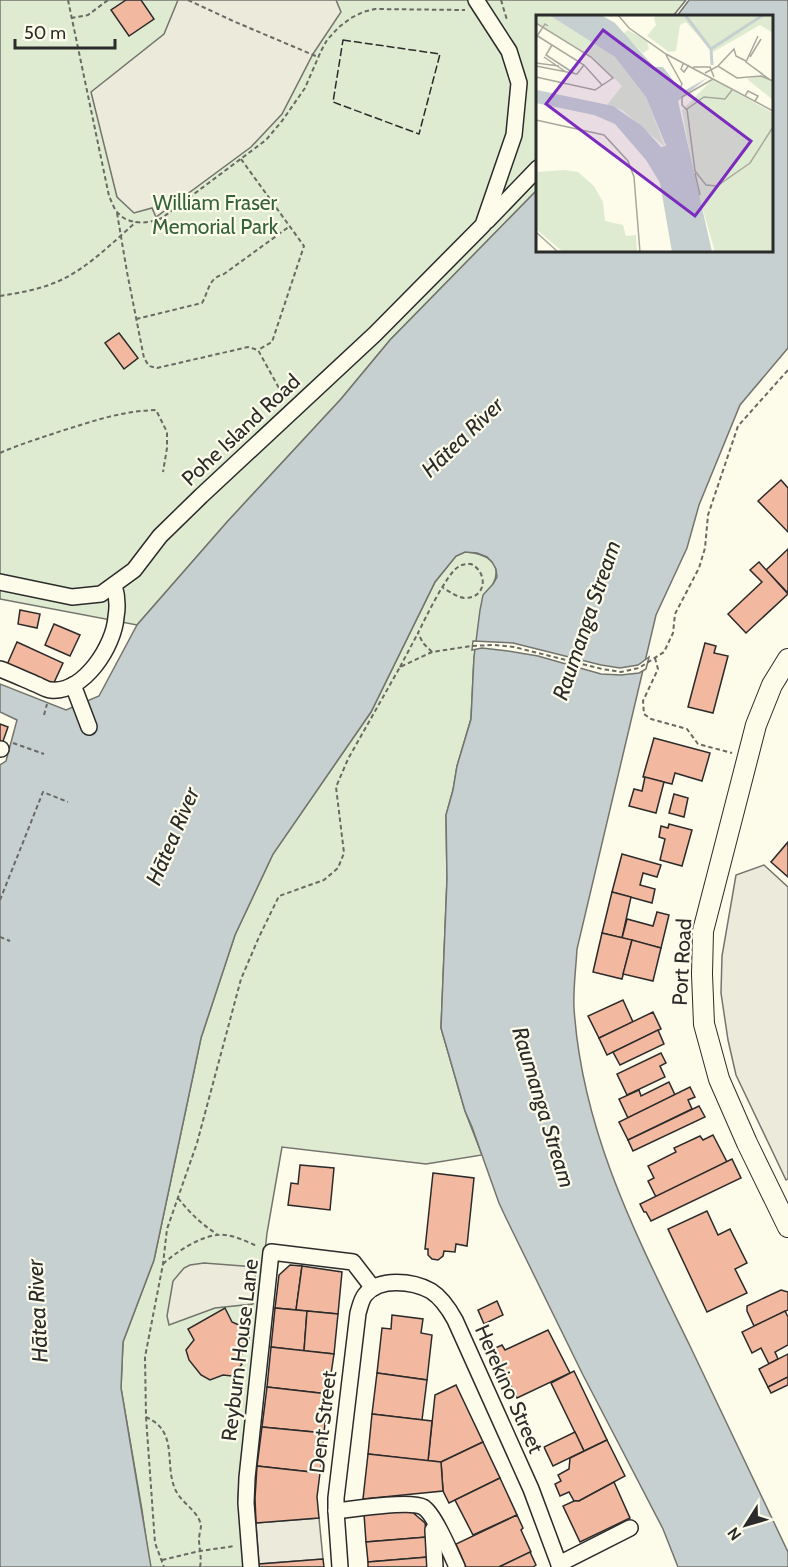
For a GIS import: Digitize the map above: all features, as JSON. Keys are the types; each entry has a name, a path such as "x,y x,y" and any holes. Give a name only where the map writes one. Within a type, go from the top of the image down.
{"main road":[{"name":"Port Road","path":"788,659 772,686 756,725 703,931 702,974 704,1024 719,1079 788,1227"}],"street":[{"name":"Pohe Island Road","path":"480,6 509,51 519,83 514,135 483,225"},
{"name":"Pohe Island Road","path":"0,582 72,597 101,594 134,570 160,536 375,334 536,169"},
{"path":"0,669 50,690 66,688 80,681 95,666 108,646 116,617 117,595 114,585"},
{"path":"73,684 89,727"},
{"name":"Reyburn House Lane","path":"251,1567 246,1503 247,1478 271,1252 353,1262 374,1288"},
{"name":"Herekino Street","path":"374,1288 394,1283 420,1286 432,1292 448,1309 531,1489 560,1565"},
{"name":"Dent Street","path":"340,1567 336,1498 358,1313 365,1295 374,1288"},
{"path":"336,1511 405,1504 425,1508 440,1529 457,1567"},
{"path":"435,1567 432,1530 436,1526"},
{"path":"560,1565 630,1528"}],"path":[{"path":"68,0 109,196 117,213 144,358 149,366 157,368 248,347 258,350 291,412"},
{"path":"71,18 88,15 108,0"},
{"path":"188,0 318,57"},
{"path":"501,0 508,23"},
{"path":"117,213 126,220 156,221 266,140 305,88 327,40 351,18 369,11 387,9 480,6 505,13"},
{"path":"241,159 304,246 272,342 258,350"},
{"path":"0,296 39,289 71,275 100,254 136,222"},
{"path":"136,319 202,303 208,286 216,276 224,274 290,226"},
{"path":"400,667 432,652 494,645 514,647 621,672 639,668 664,652 673,633 675,614 699,568 705,548 708,516 738,426 788,369"},
{"path":"0,453 15,446 106,417 134,411 156,410 167,432 163,472"},
{"path":"164,1567 155,1543 146,1417 145,1357 163,1264 167,1229 197,1143 241,979 259,937 279,896 324,880 338,868 344,853 336,788 348,759 451,573 461,565 471,564 480,570 483,576 482,588 475,596 465,598 443,588"},
{"path":"418,633 423,643 432,652"},
{"path":"656,658 658,669 643,701 644,714 651,719 687,729 698,744 748,756"},
{"path":"44,715 51,696"},
{"path":"4,747 44,754"},
{"path":"0,900 43,792 68,802"},
{"path":"0,937 10,941"},
{"path":"178,1198 201,1224 217,1234 235,1237 271,1252"},
{"path":"163,1264 186,1247 217,1234"},
{"path":"146,1417 155,1421 164,1431 169,1445 171,1477 176,1493 191,1508 201,1525 200,1567"},
{"path":"162,1560 200,1551 249,1544"}],"green space":[{"name":"William Fraser Memorial Park","path":"0,0 686,0 674,15 536,15 536,191 390,340 341,399 227,522 137,625 0,599"},
{"path":"465,552 479,554 490,560 494,564 496,576 474,657 471,719 446,815 447,879 441,1028 465,1111 482,1155 426,1164 282,1147 267,1233 238,1496 244,1567 150,1567 121,1388 123,1342 154,1260 201,1038 235,935 273,854 371,712 435,582 456,556"}],"shaded area":[{"path":"178,0 336,0 341,12 313,54 282,114 251,147 156,217 152,208 134,213 117,197 91,92 164,34"},
{"path":"764,865 788,887 788,1179 786,1180 736,1075 721,993 722,956 736,875"},
{"path":"204,1263 256,1267 253,1304 215,1308 169,1325 167,1316 173,1281 184,1268"},
{"path":"319,1518 323,1559 259,1564 256,1523"}],"water":[{"path":"689,0 788,0 788,348 740,405 699,505 687,548 656,615 577,949 574,1008 579,1054 588,1098 615,1183 651,1265 788,1552 788,1567 678,1567 663,1529 582,1373 506,1218 465,1111 441,1028 447,879 446,815 471,719 474,657 483,595 497,577 496,569 487,557 465,552 456,556 435,582 371,712 273,854 235,935 201,1038 154,1260 123,1342 121,1388 151,1567 0,1567 0,765 6,761 17,720 0,712 0,684 66,710 99,696 137,625 227,522 341,399 390,340 536,191 536,252 773,252 773,15 678,15"}],"pier":[{"path":"473,641 513,643 620,668 638,665 649,657 646,669 639,673 601,674 538,656 482,648 472,650"}],"building":[{"path":"126,0 141,0 154,19 129,36 111,10"},
{"path":"119,333 138,358 124,369 105,343"},
{"path":"781,480 788,488 788,532 758,501"},
{"path":"788,549 788,593 766,570"},
{"path":"759,562 788,594 746,633 728,614 762,582 750,570"},
{"path":"20,610 40,614 37,628 18,624"},
{"path":"54,624 80,635 70,656 45,645"},
{"path":"17,642 63,663 52,687 6,667"},
{"path":"705,643 716,646 714,653 728,656 713,713 688,707"},
{"path":"0,724 8,727 1,747 0,746"},
{"path":"654,738 710,753 702,781 675,773 672,784 643,777"},
{"path":"645,777 664,782 656,813 629,806 634,789 642,791"},
{"path":"674,794 688,798 684,817 669,813"},
{"path":"669,824 692,830 682,866 660,860 665,839 659,837 661,826 668,828"},
{"path":"788,842 788,877 771,862"},
{"path":"622,854 661,865 657,877 643,873 640,885 655,889 652,903 612,892"},
{"path":"612,892 631,897 622,938 602,933"},
{"path":"657,912 669,915 661,948 622,938 627,919 653,926"},
{"path":"602,933 632,940 622,979 593,972"},
{"path":"632,940 661,948 653,981 623,974"},
{"path":"623,1000 633,1022 599,1038 588,1016"},
{"path":"653,1012 661,1029 607,1055 599,1038"},
{"path":"658,1030 664,1044 620,1065 613,1052"},
{"path":"661,1053 666,1063 660,1066 665,1077 627,1095 617,1074"},
{"path":"669,1082 675,1095 628,1118 619,1099 639,1090 641,1096"},
{"path":"690,1087 695,1097 688,1100 692,1109 628,1140 619,1122"},
{"path":"699,1106 705,1117 633,1151 628,1140"},
{"path":"713,1135 727,1162 656,1197 648,1181 654,1178 648,1166 676,1152 674,1148 700,1136 703,1140"},
{"path":"732,1159 741,1178 651,1221 644,1212 640,1204"},
{"path":"300,1165 334,1168 330,1210 288,1205 291,1183 298,1184"},
{"path":"433,1173 474,1178 467,1246 456,1244 455,1252 444,1251 443,1256 438,1260 432,1259 428,1255 428,1249 425,1249"},
{"path":"707,1211 718,1235 730,1229 747,1263 735,1269 747,1293 707,1312 668,1229"},
{"path":"290,1265 302,1266 296,1310 275,1308 279,1275"},
{"path":"302,1266 342,1272 338,1314 296,1310"},
{"path":"781,1290 788,1292 788,1310 754,1326 747,1306"},
{"path":"497,1301 503,1315 484,1324 478,1310"},
{"path":"225,1308 232,1322 247,1332 248,1346 237,1360 242,1364 232,1376 223,1375 210,1380 201,1375 189,1360 186,1350 194,1340 188,1329"},
{"path":"275,1308 307,1311 304,1351 271,1347"},
{"path":"307,1311 338,1314 334,1354 304,1351"},
{"path":"785,1311 788,1317 788,1345 775,1352 778,1359 769,1364 761,1348 752,1353 742,1332"},
{"path":"392,1315 423,1319 421,1333 432,1335 427,1380 377,1373 382,1328 391,1329"},
{"path":"548,1330 570,1373 517,1398 493,1349 502,1345 505,1350"},
{"path":"271,1347 334,1354 328,1394 267,1387"},
{"path":"788,1354 788,1377 768,1387 759,1369"},
{"path":"574,1371 607,1440 584,1451 551,1383"},
{"path":"377,1373 427,1380 422,1420 372,1414"},
{"path":"788,1377 788,1385 771,1393 768,1387"},
{"path":"456,1385 483,1442 441,1462 428,1461 435,1395"},
{"path":"267,1387 328,1394 324,1433 262,1427"},
{"path":"372,1414 432,1421 428,1461 368,1454"},
{"path":"262,1427 324,1433 320,1473 257,1466"},
{"path":"575,1432 584,1451 553,1466 544,1447"},
{"path":"607,1440 625,1476 579,1501 574,1501 569,1492 560,1496 555,1484 561,1481 558,1475 569,1469 570,1458"},
{"path":"483,1442 500,1478 449,1503 443,1491 441,1462"},
{"path":"368,1454 441,1462 443,1491 363,1499"},
{"path":"257,1466 320,1473 317,1497 319,1518 256,1523"},
{"path":"500,1478 517,1515 473,1535 455,1500"},
{"path":"614,1482 630,1518 580,1542 563,1506 579,1501"},
{"path":"411,1511 425,1523 427,1537 366,1542 364,1514"},
{"path":"517,1515 531,1552 499,1567 466,1567 456,1544"},
{"path":"427,1537 428,1557 368,1562 366,1542"},
{"path":"530,1552 536,1565 533,1567 499,1567"},
{"path":"428,1557 429,1567 368,1567 368,1562"},
{"path":"323,1559 324,1567 259,1567 259,1564"}],"fence":[{"path":"343,40 440,54 419,134 333,102 343,40"}],"water label":[{"name":"Hātea River","path":"462,437"},
{"name":"Raumanga Stream","path":"586,620"},
{"name":"Hātea River","path":"172,836"},
{"name":"Raumanga Stream","path":"544,1107"},
{"name":"Hātea River","path":"37,1311"}]}
